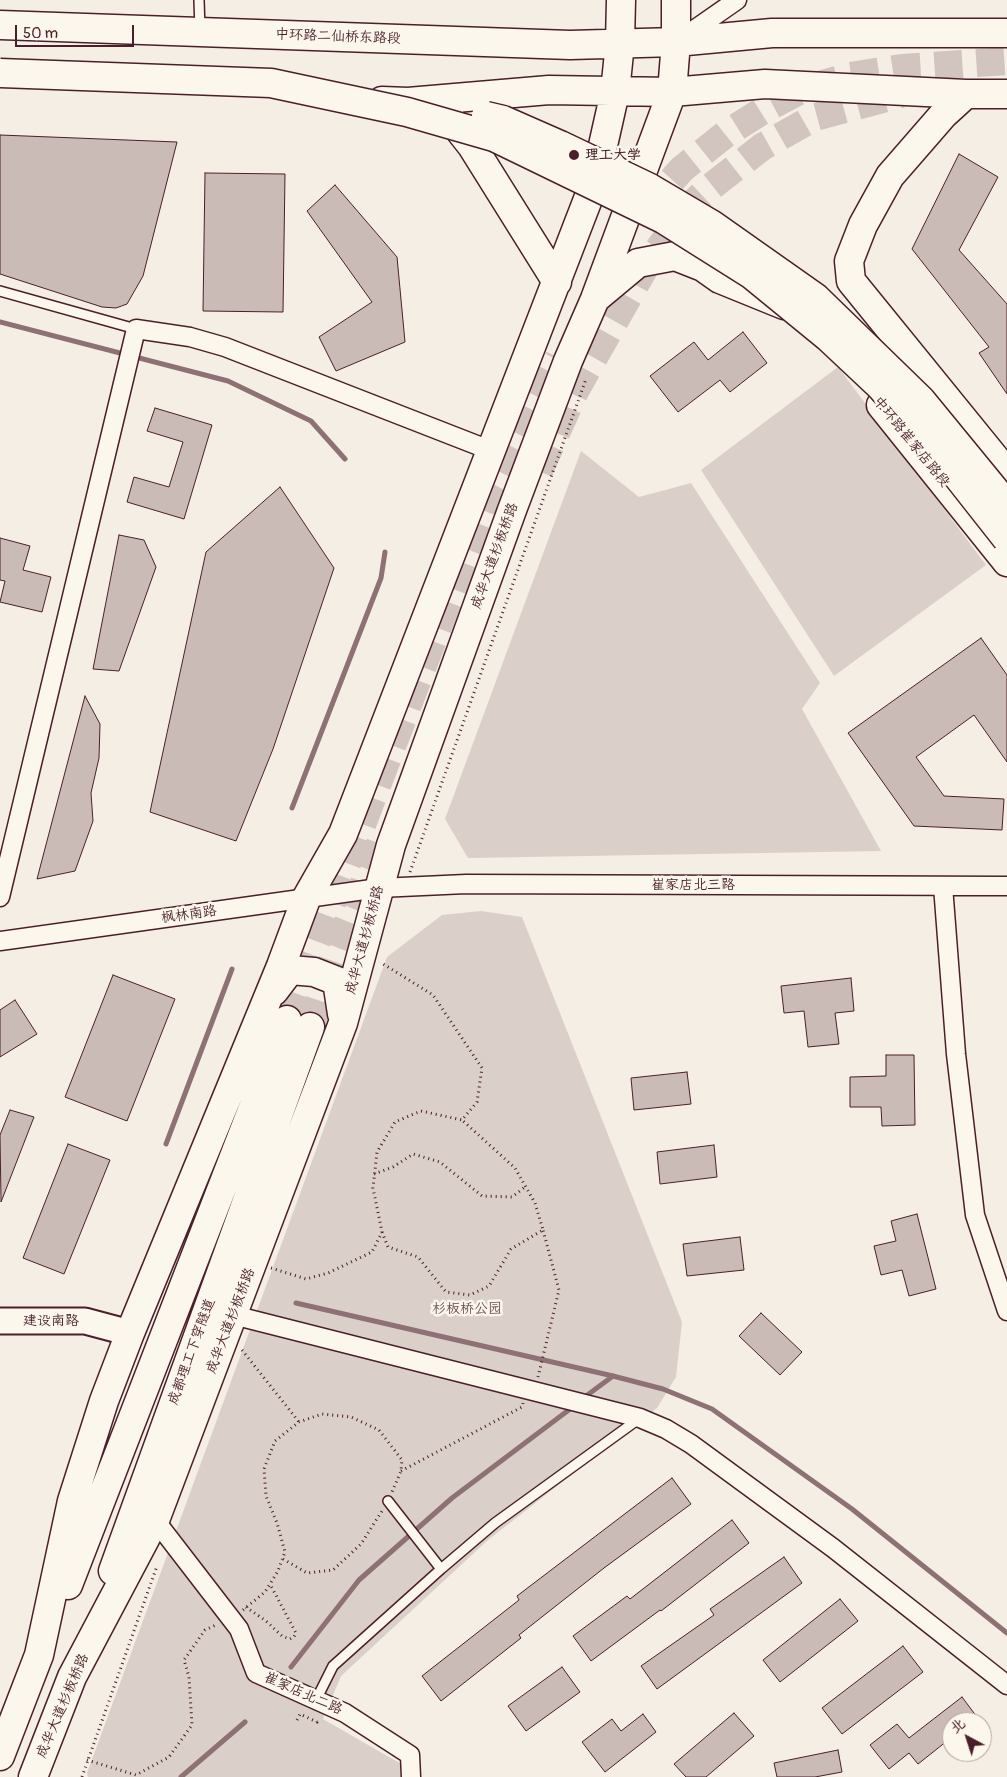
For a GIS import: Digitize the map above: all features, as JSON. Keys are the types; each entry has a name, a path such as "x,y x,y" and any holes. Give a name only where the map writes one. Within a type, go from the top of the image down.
{"main road":[{"path":"0,1756 39,1656 72,1501 104,1401 130,1333 269,997 306,899 342,834 558,282 595,181 615,92 620,43 621,0"},
{"name":"成华大道杉板桥路","path":"33,1777 72,1677 155,1520 343,1023 391,845 512,510 568,361 595,299 672,92 676,42 676,0"},
{"name":"中环路二仙桥东路段","path":"0,25 570,46 676,42 772,33 1007,33"},
{"path":"0,55 189,60 310,73 396,90 494,118 560,145 650,188 711,224 816,298 922,400 1007,505"},
{"path":"0,73 271,83 407,112 494,137 663,218 759,281 829,338 879,385 933,445 1007,539"},
{"path":"0,82 408,102 549,90 672,92 765,84 966,94 1007,94"},
{"path":"966,94 943,115 890,176 864,225 849,261 851,280 1007,473"},
{"path":"408,102 450,118 472,146 558,282"},
{"name":"中环路崔家店路段","path":"595,299 638,263 675,256 703,267 720,278 780,302 811,325 838,351 1007,562"},
{"path":"269,997 290,970 314,972 337,981 343,1023"},
{"name":"成都理工下穿隧道","path":"39,1656 298,1023 72,1677"}],"street":[{"path":"676,42 737,0"},
{"path":"0,897 134,338 190,337 225,347 492,451"},
{"name":"崔家店北三路","path":"379,888 466,884 1007,886"},
{"path":"943,886 956,1054 976,1215 1007,1310"},
{"name":"枫林南路","path":"0,942 379,888"},
{"path":"233,1315 640,1418 666,1429 705,1454 833,1548 1007,1685"},
{"name":"建设南路","path":"0,1321 85,1321 130,1333"},
{"name":"崔家店北二路","path":"155,1520 239,1629 256,1673 345,1713 410,1755 411,1777"}],"lane":[{"path":"199,0 200,32"},
{"path":"0,291 134,338"},
{"path":"316,1700 334,1666 441,1569 495,1523 640,1418"},
{"path":"388,1501 441,1569"}],"path":[{"path":"375,959 433,995 482,1068 477,1102 462,1120"},
{"path":"400,1471 522,1407 529,1375 539,1377 559,1290 543,1230 535,1203 515,1168 462,1120 421,1111 395,1122 377,1152 374,1174 373,1188 382,1232 388,1247 418,1257 446,1292 470,1295 489,1286 511,1249 543,1230"},
{"path":"374,1174 394,1168 413,1154 440,1162 482,1196 512,1197 525,1187"},
{"path":"264,1266 306,1279 328,1273 372,1252 382,1232"},
{"path":"237,1343 299,1422"},
{"path":"87,1760 136,1774 169,1757 192,1725 189,1678 184,1660 205,1630 231,1619 265,1592 283,1559 285,1552 277,1523 266,1496 264,1469 276,1441 299,1422 322,1414 351,1417 379,1430 402,1460 400,1471 388,1501 361,1544 333,1570 307,1573 283,1559"},
{"path":"246,1607 266,1620 282,1636 290,1639 294,1637 296,1633 270,1584"}],"green space":[{"path":"838,367 986,565 834,676 701,470"},
{"path":"581,451 639,497 691,483 820,683 802,709 881,851 468,858 445,819"},
{"name":"杉板桥公园","path":"481,911 522,917 682,1322 676,1377 657,1408 488,1540 341,1676 323,1719 403,1765 403,1777 88,1777 87,1773 387,957 442,915"}],"building":[{"path":"0,135 177,142 143,276 127,304 116,308 102,307 0,274"},
{"path":"959,154 998,177 959,250 1007,304 1007,394 979,353 989,347 912,249"},
{"path":"205,173 285,174 283,312 203,311"},
{"path":"335,185 397,257 405,342 336,371 319,337 372,302 307,211"},
{"path":"743,332 767,363 730,392 720,380 678,412 650,376 694,342 708,360"},
{"path":"155,408 212,425 184,519 127,502 134,477 169,487 183,442 147,431"},
{"path":"280,487 334,568 273,749 236,841 150,812 206,552"},
{"path":"119,535 144,540 156,567 119,671 93,669"},
{"path":"0,538 30,546 23,570 51,577 42,612 0,602 5,581 0,580"},
{"path":"981,638 1007,675 1007,762 974,715 916,757 944,796 1004,799 1002,830 914,826 848,733"},
{"path":"85,696 100,724 99,758 91,793 93,821 75,871 37,879"},
{"path":"113,975 175,999 127,1121 65,1097"},
{"path":"851,978 854,1011 835,1013 839,1044 808,1047 804,1011 784,1013 781,986"},
{"path":"15,1000 37,1034 0,1057 0,1010"},
{"path":"886,1055 914,1055 915,1125 882,1126 881,1107 850,1107 850,1077 886,1076"},
{"path":"687,1072 691,1104 634,1110 631,1078"},
{"path":"10,1110 34,1117 1,1202 0,1135"},
{"path":"68,1144 110,1160 64,1274 23,1258"},
{"path":"714,1145 717,1177 660,1184 657,1152"},
{"path":"917,1214 936,1289 909,1296 902,1270 881,1275 874,1246 896,1241 891,1221"},
{"path":"740,1237 744,1270 687,1276 683,1244"},
{"path":"761,1313 802,1352 780,1375 739,1336"},
{"path":"672,1478 691,1504 604,1568 519,1635 521,1638 441,1701 422,1676 519,1600 517,1596"},
{"path":"732,1520 749,1543 661,1611 591,1661 573,1636 627,1596 630,1599"},
{"path":"784,1557 802,1583 657,1689 641,1666 714,1615 710,1609"},
{"path":"840,1599 858,1621 780,1682 763,1660"},
{"path":"903,1646 923,1672 842,1734 822,1708"},
{"path":"562,1667 580,1692 526,1731 508,1706"},
{"path":"962,1697 973,1712 943,1712"},
{"path":"942,1712 942,1745 918,1764 909,1753 889,1769 870,1745 897,1724 909,1738"},
{"path":"734,1713 754,1736 706,1777 686,1777 674,1764"},
{"path":"643,1714 656,1732 605,1772 582,1742 612,1719 621,1731"},
{"path":"838,1750 842,1772 815,1777 777,1777 774,1763"}],"waterway":[{"path":"0,322 228,381 311,421 345,459"},
{"path":"292,808 381,578 385,552"},
{"path":"166,1144 232,969"},
{"path":"296,1303 613,1376 663,1389 712,1409 852,1509 1007,1633"},
{"path":"582,1399 613,1376"},
{"path":"291,1667 359,1580 452,1498 574,1406"},
{"path":"181,1777 245,1722"}],"tunnel":[{"path":"644,211 682,169 727,133 799,91 850,76 902,68 1007,61"},
{"path":"539,471 575,391 644,269 690,206 707,190 762,147 815,117 901,94"},
{"path":"287,1020 485,504 559,358"},
{"path":"310,1027 333,959 385,832"}],"place":[{"name":"理工大学","path":"574,155"}]}
